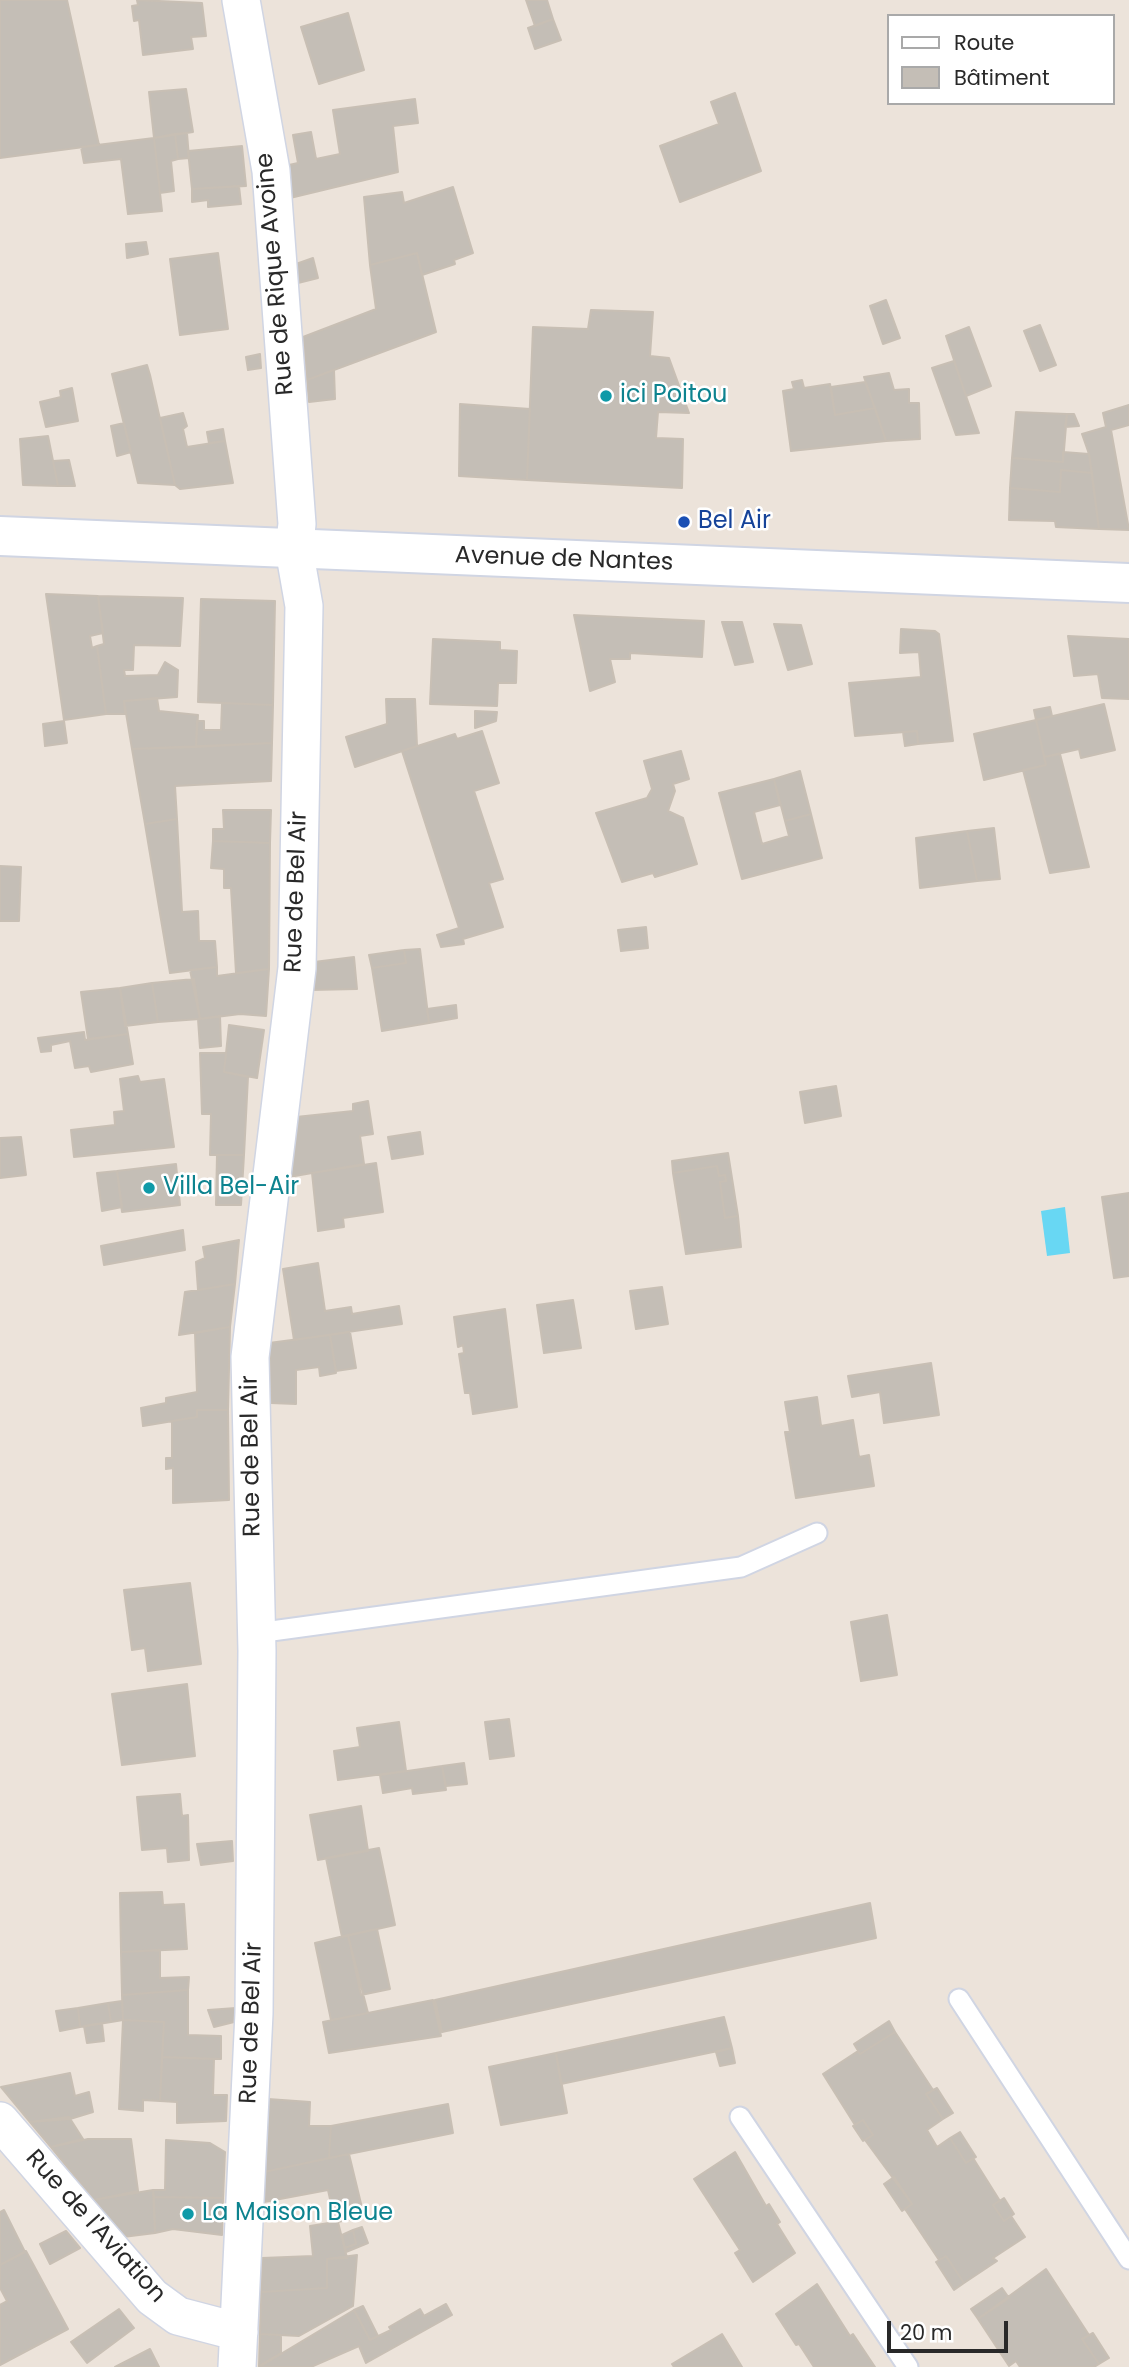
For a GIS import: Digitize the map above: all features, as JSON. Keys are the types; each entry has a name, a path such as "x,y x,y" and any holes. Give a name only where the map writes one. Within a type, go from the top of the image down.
{"main road":[{"name":"Avenue de Nantes","path":"0,536 1129,583"}],"street":[{"name":"Rue de Rique Avoine","path":"241,0 271,171 296,524 294,549"},
{"name":"Rue de Bel Air","path":"238,2350 254,2014 257,1633 250,1357 297,968 304,606 294,549"},
{"name":"Rue de l'Aviation","path":"0,2121 152,2297 178,2316 238,2350"}],"lane":[{"path":"257,1633 741,1567 817,1533"},
{"path":"959,1999 1129,2259"},
{"path":"740,2117 908,2367"}],"water":[{"path":"1065,1207 1070,1253 1047,1256 1041,1211"}],"building":[{"path":"0,0 67,0 99,145 0,158"},
{"path":"137,0 202,3 206,36 191,37 193,49 143,55 139,20 134,21 132,6 138,5"},
{"path":"526,0 547,0 553,19 535,26"},
{"path":"348,13 364,70 319,84 301,27"},
{"path":"553,19 561,40 535,49 528,28"},
{"path":"186,89 193,132 154,138 149,92"},
{"path":"735,93 761,171 680,202 660,146 719,124 711,102"},
{"path":"415,99 418,123 393,126 398,172 290,198 289,165 298,163 293,135 311,132 316,159 340,154 333,110"},
{"path":"187,133 189,158 178,159 175,134"},
{"path":"175,134 178,159 171,161 174,191 160,193 154,138"},
{"path":"154,138 162,211 128,214 121,159 84,163 81,147"},
{"path":"242,146 246,186 192,189 188,151"},
{"path":"239,186 241,204 208,207 208,200 192,202 192,189"},
{"path":"453,187 473,253 454,260 455,264 422,275 417,253 370,265 364,197 402,192 404,203"},
{"path":"146,242 148,254 127,258 126,244"},
{"path":"218,253 228,329 180,335 170,259"},
{"path":"417,253 436,332 307,380 303,337 376,309 370,265"},
{"path":"313,258 318,278 298,283 296,264"},
{"path":"886,300 900,338 883,344 870,306"},
{"name":"ici Poitou","path":"591,310 653,312 650,356 669,358 689,413 658,412 656,438 683,439 682,488 527,480 533,327 588,329"},
{"path":"1040,325 1056,365 1040,371 1024,331"},
{"path":"969,327 991,386 966,396 946,336"},
{"path":"260,354 261,368 248,370 246,357"},
{"path":"954,361 979,433 956,435 932,368"},
{"path":"147,365 175,485 138,483 112,374"},
{"path":"334,370 335,399 309,402 307,380"},
{"path":"889,373 894,390 909,389 909,403 919,403 920,439 886,441 864,377"},
{"path":"802,380 804,388 830,384 835,415 875,408 886,441 791,451 783,391 794,389 792,382"},
{"path":"865,382 875,408 835,415 831,387"},
{"path":"72,388 78,421 46,427 40,402 61,397 60,391"},
{"path":"460,404 530,409 527,480 459,476"},
{"path":"1129,405 1129,425 1111,430 1129,530 1099,529 1089,454 1082,434 1106,427 1103,413"},
{"path":"1016,412 1067,414 1063,462 1012,458"},
{"path":"183,413 187,426 183,429 187,447 225,441 233,483 180,489 175,485 160,418"},
{"path":"1067,414 1074,414 1079,426 1065,427"},
{"path":"124,423 131,452 117,456 111,426"},
{"path":"223,429 225,441 209,443 207,432"},
{"path":"48,436 58,486 23,485 20,439"},
{"path":"1063,452 1089,454 1092,473 1061,470 1060,492 1010,488 1012,458 1063,462"},
{"path":"69,460 75,486 58,486 53,461"},
{"path":"1061,470 1092,473 1099,529 1056,527 1055,521 1009,520 1010,488 1060,492"},
{"path":"46,594 98,596 103,633 90,636 92,648 97,646 106,714 64,720"},
{"path":"98,596 183,598 180,646 134,645 133,670 124,670 125,676 158,675 165,662 178,670 177,697 124,701 125,714 106,714 97,646 104,644"},
{"path":"201,599 275,601 273,705 198,702"},
{"path":"574,615 704,621 702,657 630,653 630,659 610,659 615,682 590,691"},
{"path":"722,622 742,622 753,662 735,665"},
{"path":"774,624 801,625 812,664 788,670"},
{"path":"901,629 935,631 939,634 953,741 918,744 917,731 855,736 849,683 921,677 919,652 900,653"},
{"path":"1068,636 1129,639 1129,699 1102,698 1098,674 1074,676"},
{"path":"433,639 500,642 500,650 517,651 516,683 498,683 497,706 430,704"},
{"path":"157,698 159,711 198,715 196,747 132,749 124,701"},
{"path":"386,699 415,699 417,746 355,767 346,737 387,724"},
{"path":"222,703 273,705 272,743 196,747 197,721 204,721 204,730 221,730"},
{"path":"1104,704 1115,750 1081,758 1079,749 1044,757 1036,720"},
{"path":"1050,707 1052,716 1036,720 1034,710"},
{"path":"475,711 497,712 496,721 475,728"},
{"path":"1036,720 1046,765 984,780 974,734"},
{"path":"64,721 67,743 45,746 43,724"},
{"path":"482,731 499,783 474,791 503,879 489,883 503,927 463,939 464,944 441,947 437,935 459,928 402,751 455,734 457,739"},
{"path":"917,731 918,744 905,746 903,732"},
{"path":"272,743 271,781 175,786 177,819 145,824 132,749"},
{"path":"681,751 689,779 673,784 675,791 668,811 683,818 697,864 655,877 653,873 622,882 596,813 647,798 652,789 644,761"},
{"path":"1060,754 1089,867 1050,873 1023,770 1046,765 1044,757"},
{"path":"800,771 811,814 785,821 774,779"},
{"path":"774,779 780,805 754,812 762,844 789,836 785,821 811,814 822,858 742,879 719,793"},
{"path":"223,810 271,810 270,843 213,841 213,829 224,829"},
{"path":"177,819 182,912 198,911 199,941 215,941 217,967 170,973 145,824"},
{"path":"994,828 1000,879 977,881 967,831"},
{"path":"967,831 977,881 920,888 916,838"},
{"path":"213,841 270,843 269,969 236,973 231,888 224,888 224,869 211,868"},
{"path":"0,866 21,867 19,921 0,921"},
{"path":"646,927 648,948 621,951 618,930"},
{"path":"420,949 429,1023 382,1031 372,968 406,963 404,950"},
{"path":"404,950 406,963 372,968 369,955"},
{"path":"354,957 357,989 311,990 314,962"},
{"path":"217,967 217,976 269,969 266,1016 240,1014 200,1019 190,970"},
{"path":"194,979 200,1019 158,1022 152,983"},
{"path":"152,983 158,1022 125,1026 120,988"},
{"path":"120,988 128,1034 88,1039 81,992"},
{"path":"456,1005 457,1018 429,1023 427,1009"},
{"path":"220,1016 221,1046 200,1048 198,1019"},
{"path":"229,1025 264,1030 257,1078 224,1072"},
{"path":"84,1032 85,1040 128,1034 133,1064 91,1072 89,1066 75,1068 70,1041 51,1045 51,1051 41,1052 38,1038"},
{"path":"200,1053 226,1053 224,1072 248,1077 244,1155 210,1155 211,1114 202,1114"},
{"path":"138,1076 140,1082 164,1079 174,1147 74,1157 71,1130 115,1125 114,1112 124,1111 120,1079"},
{"path":"836,1086 841,1116 805,1123 800,1092"},
{"path":"368,1101 373,1134 360,1136 364,1164 289,1177 296,1117 353,1111 353,1104"},
{"path":"420,1132 423,1154 392,1159 388,1137"},
{"path":"21,1137 26,1175 0,1178 0,1138"},
{"path":"728,1153 738,1216 725,1218 720,1182 726,1181 725,1175 719,1176 717,1166 673,1173 672,1161"},
{"path":"217,1155 244,1155 241,1205 216,1205"},
{"path":"376,1163 383,1212 343,1218 344,1227 318,1231 312,1173"},
{"name":"Villa Bel-Air","path":"176,1164 180,1205 122,1212 117,1171"},
{"path":"717,1166 719,1176 725,1175 726,1181 720,1182 725,1218 738,1216 741,1247 686,1254 673,1173"},
{"path":"117,1171 122,1207 102,1211 97,1173"},
{"path":"1129,1193 1129,1276 1114,1278 1102,1197"},
{"path":"183,1230 185,1250 104,1265 101,1246"},
{"path":"239,1240 235,1284 198,1290 196,1262 205,1258 203,1247"},
{"path":"318,1263 325,1311 351,1307 352,1314 399,1306 402,1324 294,1340 283,1269"},
{"path":"235,1284 230,1327 179,1335 185,1292"},
{"path":"662,1287 668,1324 636,1329 630,1291"},
{"path":"573,1300 581,1348 544,1353 537,1305"},
{"path":"505,1309 517,1407 473,1414 470,1393 465,1393 459,1354 464,1353 463,1345 458,1347 454,1317"},
{"path":"230,1327 228,1410 197,1410 197,1417 143,1426 141,1408 166,1403 166,1398 197,1392 195,1333"},
{"path":"350,1332 356,1368 336,1371 330,1335"},
{"path":"330,1335 336,1373 320,1376 319,1367 296,1370 296,1404 271,1403 269,1343"},
{"path":"931,1363 939,1415 884,1423 880,1392 852,1397 848,1376"},
{"path":"817,1397 821,1426 853,1420 859,1457 869,1455 874,1486 796,1498 785,1432 790,1432 785,1402"},
{"path":"197,1410 228,1410 229,1500 173,1503 173,1468 166,1469 166,1458 172,1458 172,1421 197,1417"},
{"path":"190,1583 201,1664 148,1671 145,1648 132,1650 124,1590"},
{"path":"887,1615 897,1675 861,1681 851,1622"},
{"path":"187,1684 195,1756 122,1765 112,1694"},
{"path":"509,1719 514,1756 490,1759 485,1722"},
{"path":"399,1722 406,1771 338,1780 334,1751 360,1747 357,1728"},
{"path":"464,1763 467,1784 446,1786 442,1766"},
{"path":"442,1766 446,1790 413,1794 412,1788 383,1793 380,1775"},
{"path":"180,1794 182,1816 188,1815 189,1860 168,1862 167,1848 142,1850 137,1797"},
{"path":"361,1806 368,1851 318,1860 310,1815"},
{"path":"232,1841 233,1861 201,1865 197,1844"},
{"path":"379,1848 395,1925 342,1937 326,1858"},
{"path":"162,1892 163,1905 184,1904 187,1949 121,1952 120,1893"},
{"path":"870,1903 876,1938 442,2032 435,2000"},
{"path":"377,1929 390,1989 361,1995 348,1935"},
{"path":"348,1935 368,2013 331,2020 315,1943"},
{"path":"160,1950 160,1978 189,1977 188,1990 122,1995 121,1952"},
{"path":"188,1990 188,2035 221,2036 221,2059 162,2057 164,2022 123,2020 122,1995"},
{"path":"433,2000 441,2036 329,2053 323,2022"},
{"path":"122,2001 123,2020 111,2022 108,2003"},
{"path":"108,2003 111,2022 80,2027 78,2008"},
{"path":"78,2008 80,2027 60,2031 56,2011"},
{"path":"236,2008 234,2022 214,2027 208,2010"},
{"path":"724,2017 732,2048 561,2084 556,2053"},
{"path":"123,2020 164,2022 160,2101 143,2100 143,2111 119,2109"},
{"path":"889,2021 895,2032 860,2054 854,2044"},
{"path":"102,2023 104,2041 87,2043 84,2026"},
{"path":"895,2032 933,2090 926,2094 943,2119 927,2130 937,2147 950,2138 966,2163 973,2158 1000,2201 993,2205 1004,2221 1011,2216 1025,2237 993,2258 997,2261 964,2283 946,2256 939,2260 905,2209 912,2204 865,2140 873,2135 863,2120 855,2125 823,2074 858,2051 860,2054"},
{"path":"732,2048 735,2063 720,2066 716,2052"},
{"path":"556,2053 567,2113 501,2125 489,2067"},
{"path":"162,2057 214,2059 213,2095 227,2095 226,2121 177,2123 177,2102 160,2101"},
{"path":"70,2073 75,2096 89,2092 93,2112 70,2119 30,2122 1,2087"},
{"path":"937,2088 953,2113 943,2119 926,2094"},
{"path":"268,2099 310,2102 309,2126 331,2126 329,2158 264,2172"},
{"path":"448,2104 453,2133 329,2158 331,2126"},
{"path":"69,2117 83,2139 51,2147 30,2122"},
{"path":"863,2120 873,2135 863,2141 853,2126"},
{"path":"960,2132 976,2157 966,2163 950,2138"},
{"path":"88,2139 131,2139 138,2191 94,2200 51,2147"},
{"path":"166,2140 210,2143 225,2152 223,2198 154,2197 153,2190 165,2190"},
{"path":"735,2152 766,2206 769,2204 780,2222 777,2224 795,2253 753,2282 735,2253 740,2250 694,2179"},
{"path":"349,2154 364,2216 338,2222 347,2258 327,2259 327,2288 261,2292 262,2258 313,2256 310,2226 335,2222 328,2190 264,2202 264,2172"},
{"path":"894,2177 912,2204 902,2211 884,2184"},
{"path":"153,2190 155,2233 123,2237 94,2200"},
{"name":"La Maison Bleue","path":"154,2197 223,2198 222,2235 173,2229 155,2233"},
{"path":"1004,2198 1014,2214 1004,2221 993,2205"},
{"path":"4,2210 25,2252 0,2265 0,2212"},
{"path":"362,2227 368,2243 346,2252 345,2248 356,2244 353,2230"},
{"path":"353,2230 356,2244 345,2248 342,2235"},
{"path":"66,2231 80,2248 50,2264 40,2244"},
{"path":"26,2251 68,2329 0,2365 0,2305 7,2301 0,2288 0,2265"},
{"path":"357,2255 353,2306 299,2336 260,2334 261,2292 327,2288 327,2259"},
{"path":"946,2256 964,2283 954,2290 936,2262"},
{"path":"1046,2269 1089,2335 1082,2339 1099,2364 1094,2367 1020,2367 1016,2361 1009,2366 978,2319"},
{"path":"817,2284 850,2336 853,2334 875,2367 814,2367 799,2344 796,2345 776,2314"},
{"path":"1002,2288 1009,2298 978,2319 971,2309"},
{"path":"446,2304 452,2315 366,2363 359,2346 311,2367 259,2367 354,2310 370,2340 391,2330 389,2327 420,2309 424,2316"},
{"path":"363,2306 378,2336 370,2340 354,2310"},
{"path":"119,2309 134,2328 87,2363 71,2342"},
{"path":"1093,2333 1109,2358 1099,2364 1082,2339"},
{"path":"260,2334 281,2335 281,2353 259,2366"},
{"path":"722,2334 742,2367 674,2367 672,2364"},
{"path":"150,2349 159,2367 115,2367"}],"place":[{"name":"ici Poitou","path":"606,396"},
{"name":"Bel Air","path":"684,522"},
{"name":"Villa Bel-Air","path":"149,1188"},
{"name":"La Maison Bleue","path":"188,2214"}]}
